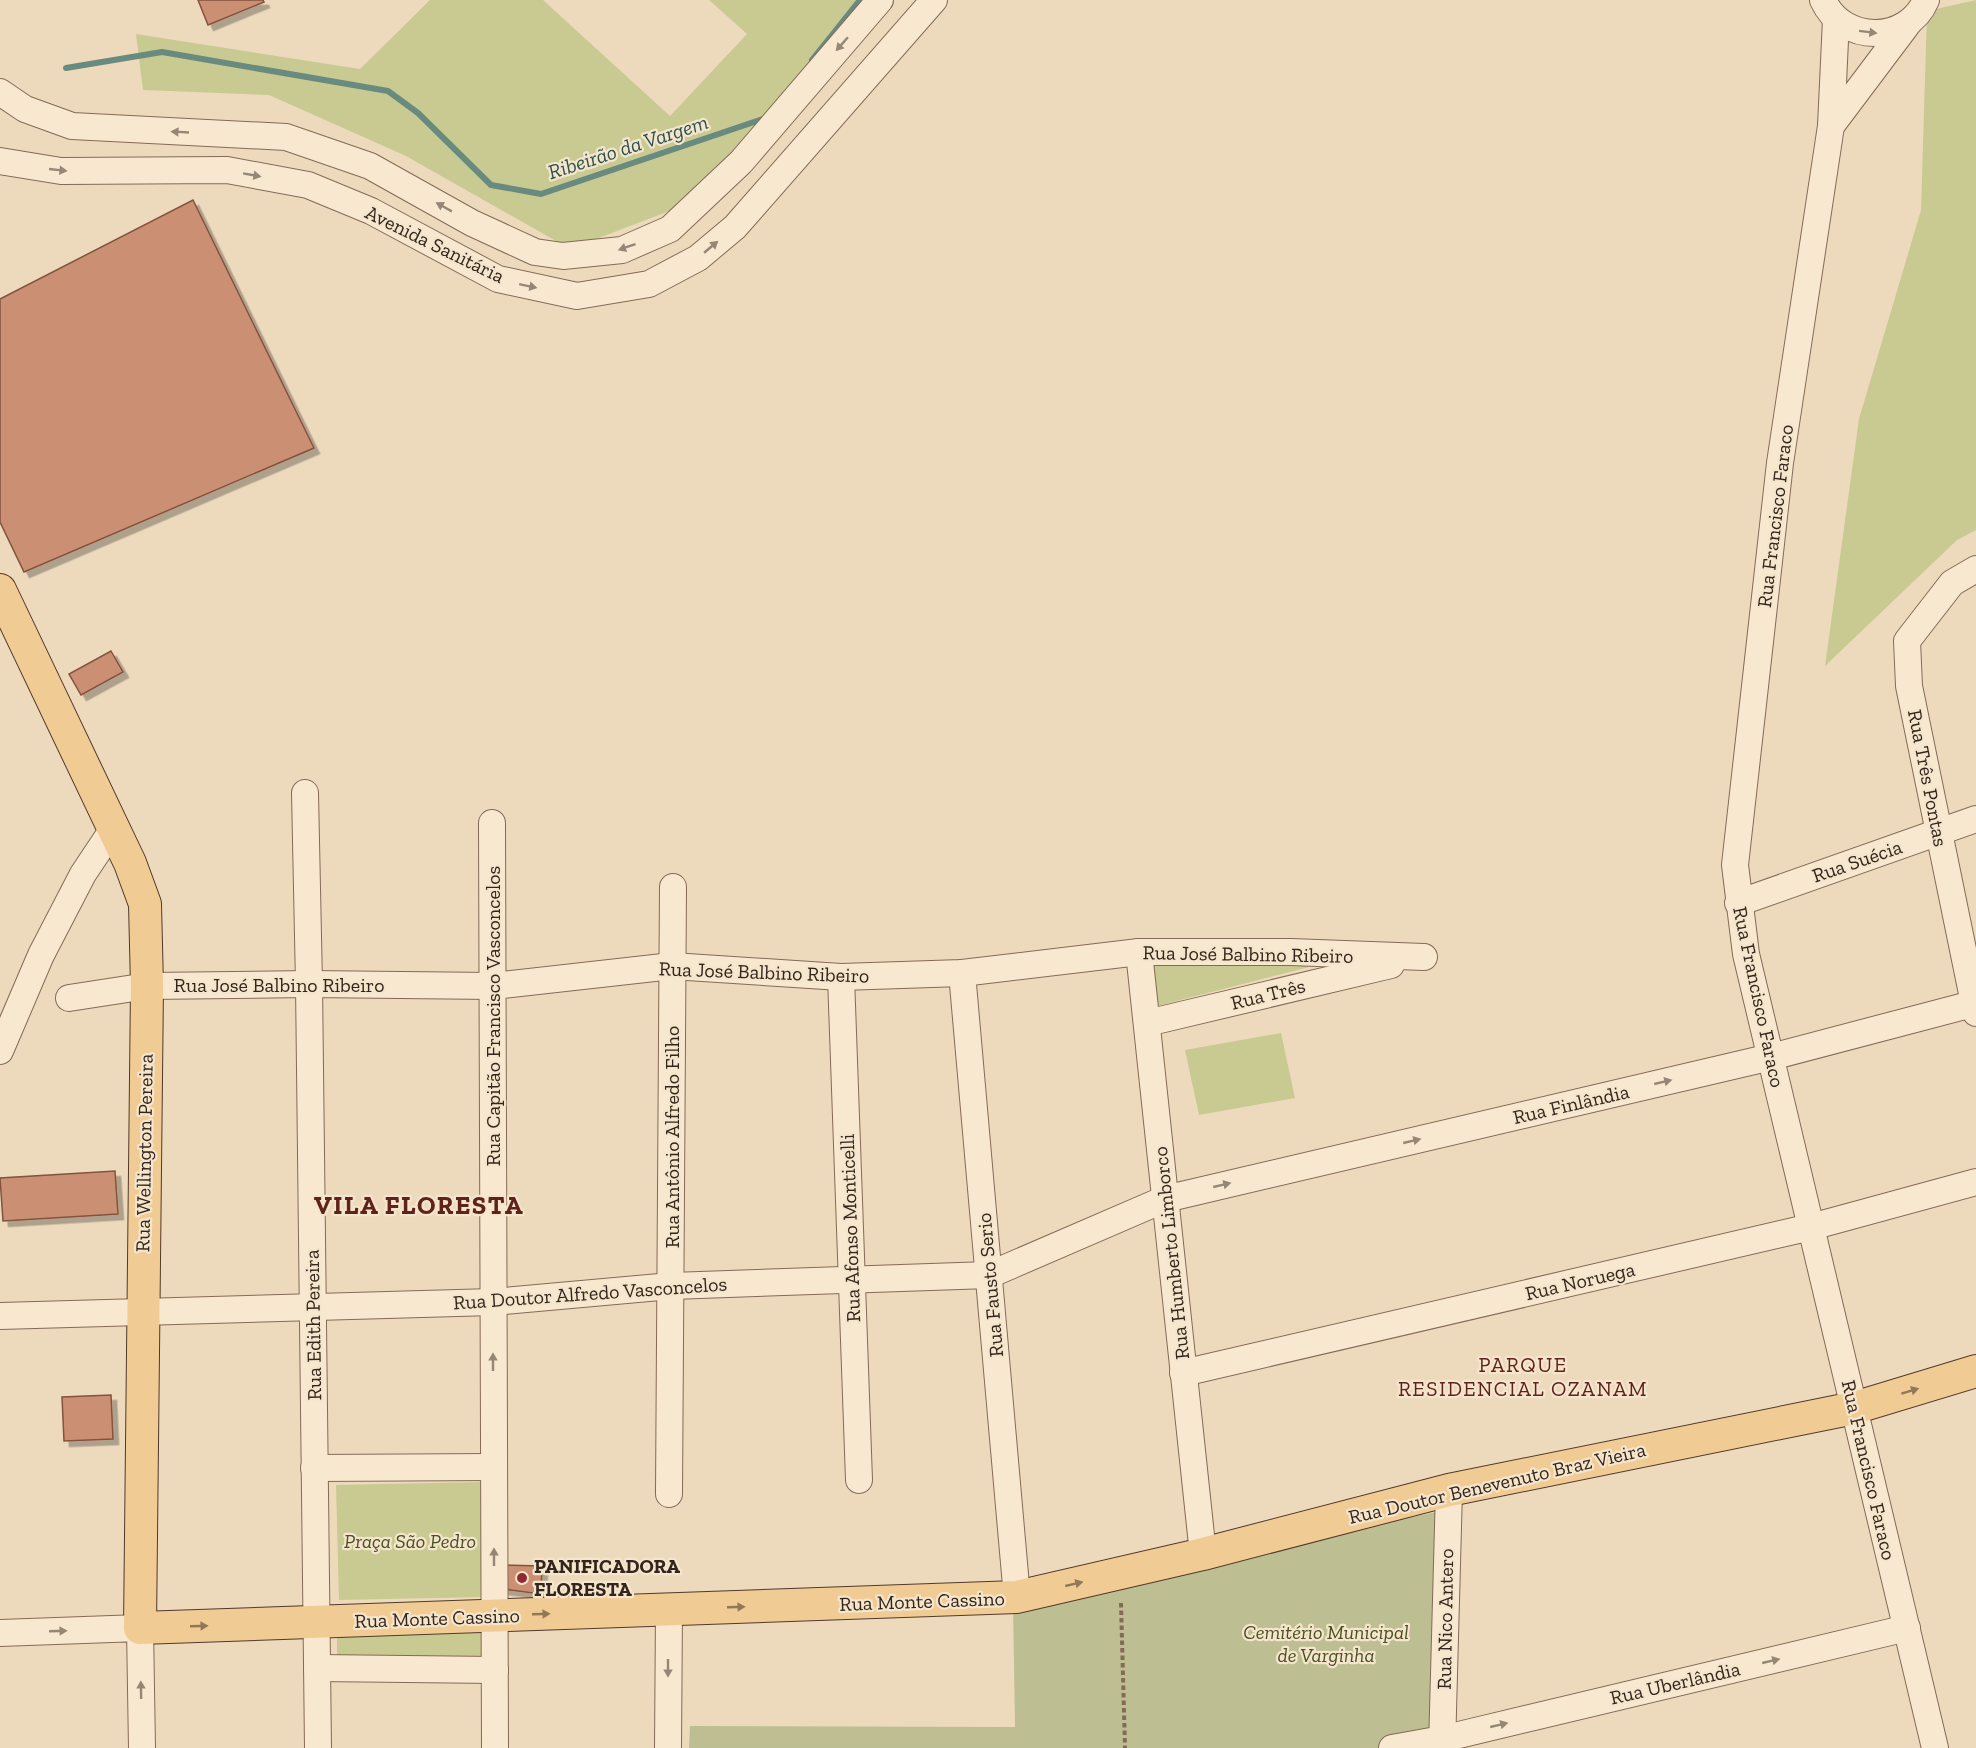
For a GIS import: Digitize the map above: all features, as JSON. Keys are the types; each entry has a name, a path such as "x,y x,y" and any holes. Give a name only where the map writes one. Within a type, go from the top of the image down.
{"main road":[{"name":"Rua Wellington Pereira","path":"0,590 130,864 145,904 147,986 140,1628"},
{"name":"Rua Doutor Benevenuto Braz Vieira","path":"1017,1597 1203,1554 1449,1490 1854,1408 1976,1371"},
{"name":"Rua Monte Cassino","path":"140,1628 1017,1597"}],"street":[{"name":"Avenida Sanitária","path":"0,92 24,109 72,126 286,137 370,166 472,223 535,252 563,256 575,255 622,250 670,229 741,162 880,0"},
{"name":"Avenida Sanitária","path":"0,161 61,171 227,171 308,185 371,211 498,279 577,296 649,284 698,258 735,227 934,0"},
{"name":"Rua Francisco Faraco","path":"1831,126 1907,25 1922,10 1926,0"},
{"name":"Rua Francisco Faraco","path":"1829,9 1831,126 1780,463 1735,865 1746,954 1935,1748"},
{"path":"1829,9 1851,29 1870,34 1889,33 1907,25"},
{"name":"Rua Três Pontas","path":"1975,1007 1909,686 1907,641 1952,584 1976,569"},
{"name":"Rua Edith Pereira","path":"305,793 318,1748"},
{"name":"Rua Suécia","path":"1738,903 1976,819"},
{"name":"Rua Capitão Francisco Vasconcelos","path":"492,823 495,1748"},
{"path":"0,1051 40,955 83,874 113,829"},
{"name":"Rua Antônio Alfredo Filho","path":"669,1494 673,887"},
{"name":"Rua José Balbino Ribeiro","path":"69,998 147,986 309,984 493,986 672,966 841,977 962,974 1139,951 1291,952 1424,957"},
{"name":"Rua Humberto Limborco","path":"1139,951 1203,1554"},
{"name":"Rua Três","path":"1147,1023 1424,957"},
{"name":"Rua Fausto Serio","path":"962,974 1017,1597"},
{"name":"Rua Afonso Monticelli","path":"841,977 859,1480"},
{"name":"Rua Finlândia","path":"1165,1199 1975,1007"},
{"name":"Rua Noruega","path":"1183,1373 1811,1227 1976,1182"},
{"name":"Rua Doutor Alfredo Vasconcelos","path":"0,1316 493,1302 671,1286 989,1275 1165,1199"},
{"path":"314,1468 494,1467"},
{"name":"Rua Nico Antero","path":"1442,1743 1449,1490"},
{"path":"668,1748 669,1610"},
{"name":"Rua Monte Cassino","path":"0,1633 140,1628"},
{"name":"Rua Wellington Pereira","path":"140,1628 142,1748"},
{"name":"Rua Uberlândia","path":"1392,1748 1442,1743 1907,1628"},
{"path":"317,1668 495,1670"}],"path":[{"path":"1121,1603 1125,1748"}],"green space":[{"path":"430,0 543,0 670,116 747,34 709,0 891,0 719,192 570,249 406,156 269,95 143,90 136,34 360,69"},
{"path":"1976,0 1976,530 1957,540 1825,666 1859,419 1921,210 1927,11"},
{"path":"1329,962 1153,1007 1150,963"},
{"path":"1281,1033 1295,1098 1199,1115 1185,1050"},
{"name":"Praça São Pedro","path":"482,1482 485,1597 339,1600 336,1485"},
{"name":"Cemitério Municipal de Varginha","path":"1436,1512 1431,1748 689,1748 690,1726 1015,1727 1013,1602"},
{"path":"337,1628 488,1628 488,1658 337,1659"}],"building":[{"path":"198,0 263,0 264,2 208,25"},
{"path":"193,200 314,448 24,572 0,522 0,299"},
{"path":"111,651 123,672 81,695 69,674"},
{"path":"115,1171 118,1214 3,1221 0,1178"},
{"path":"111,1395 113,1439 64,1441 62,1397"},
{"name":"PANIFICADORA FLORESTA","path":"502,1565 542,1566 541,1594 503,1589"}],"waterway":[{"name":"Ribeirão da Vargem","path":"812,60 860,0"},
{"name":"Ribeirão da Vargem","path":"66,68 162,52 388,91 418,113 491,185 541,194 766,118"}],"place":[{"name":"PANIFICADORA FLORESTA","path":"522,1578"}],"district":[{"name":"VILA FLORESTA","path":"419,1205"},
{"name":"PARQUE RESIDENCIAL OZANAM","path":"1523,1377"}]}
